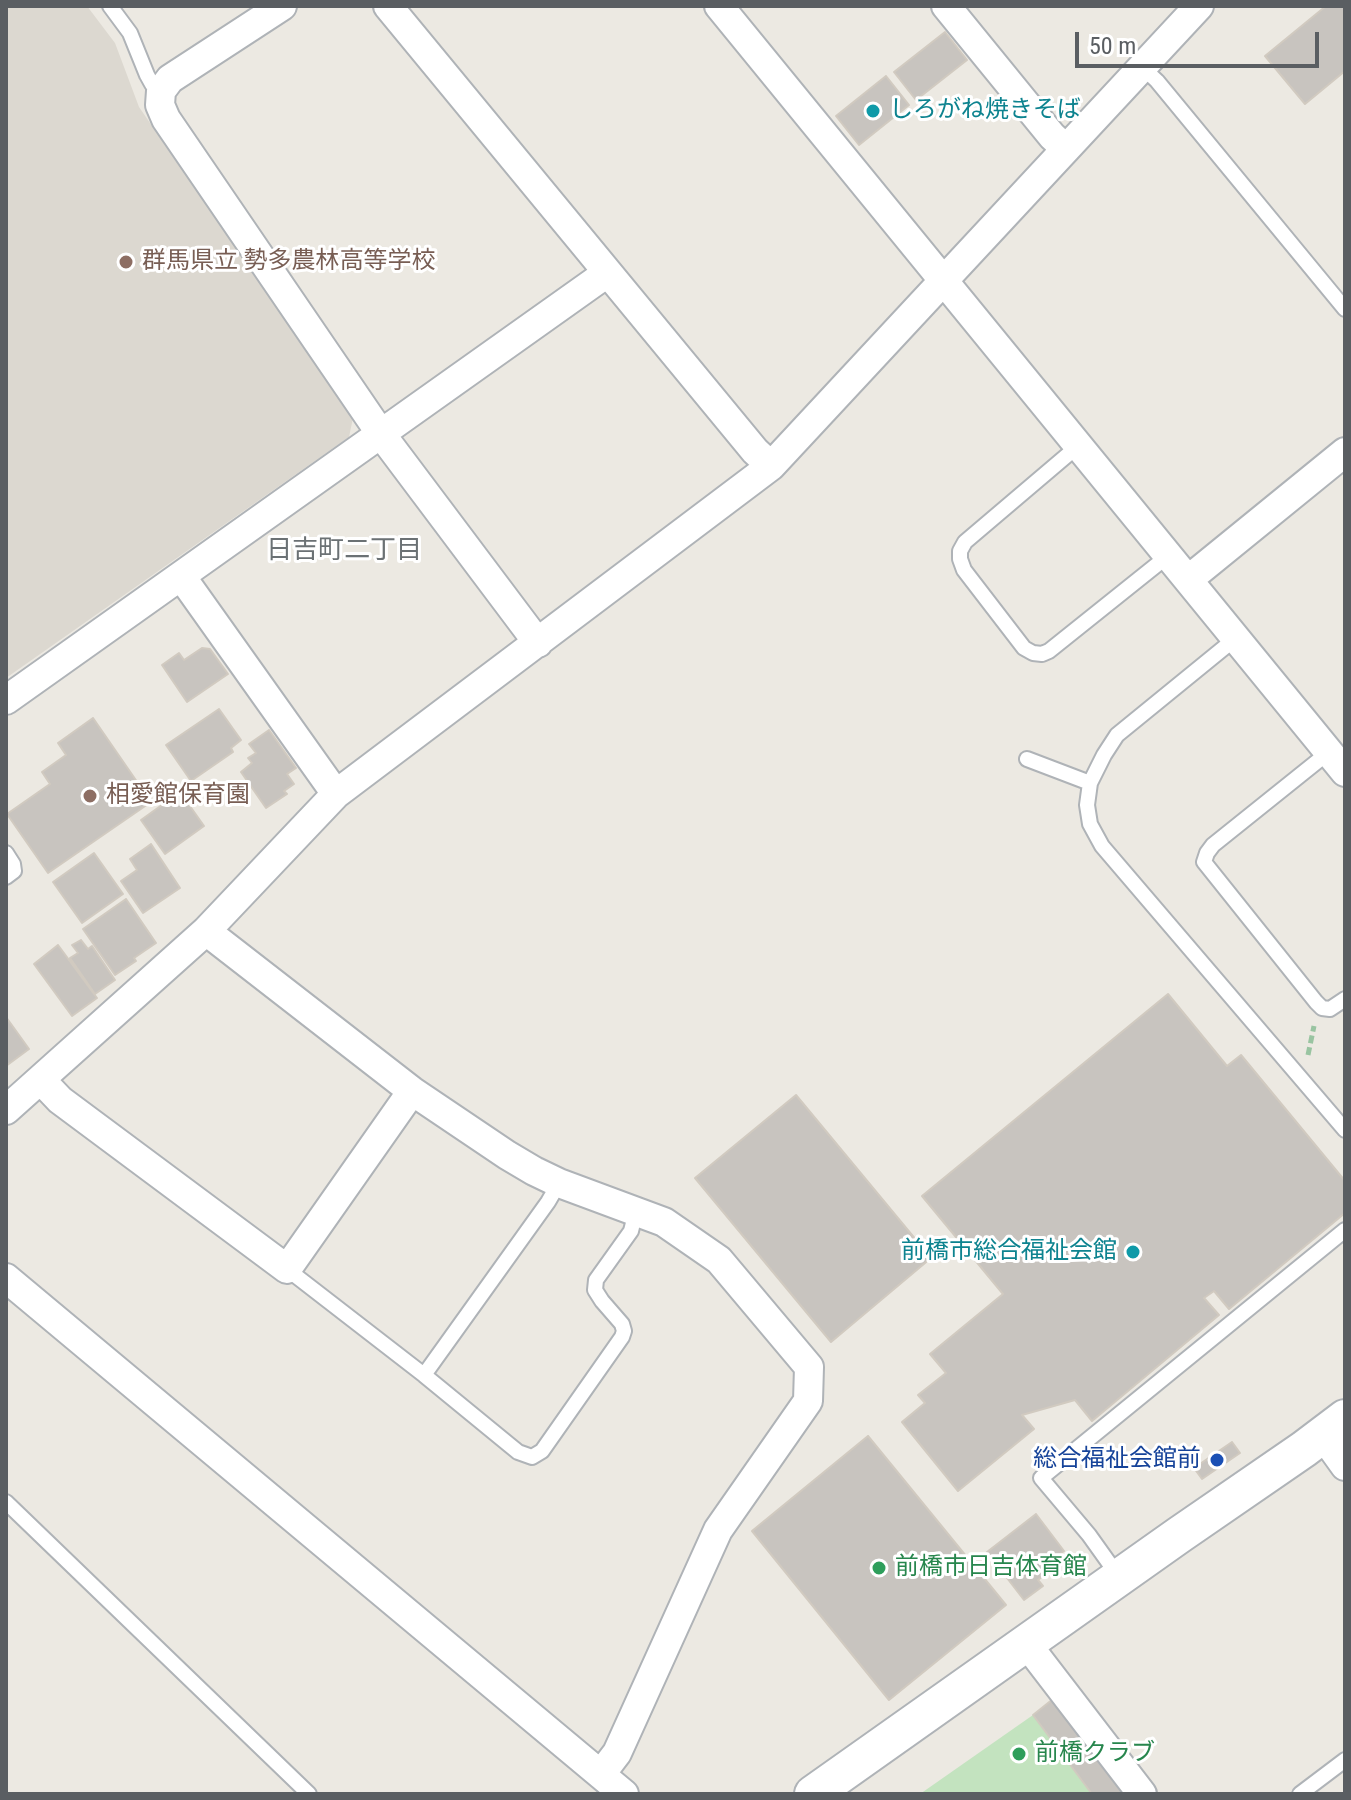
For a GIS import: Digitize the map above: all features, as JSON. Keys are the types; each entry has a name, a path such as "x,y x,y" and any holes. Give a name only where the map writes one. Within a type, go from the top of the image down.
{"street":[{"path":"282,6 170,79 161,91 160,105 166,119 381,434 538,643"},
{"path":"388,6 755,451 771,466"},
{"path":"719,6 1337,762"},
{"path":"946,6 1066,149"},
{"path":"6,1110 206,931 336,794 771,466 1199,6"},
{"path":"6,700 607,273"},
{"path":"1189,579 1341,463"},
{"path":"181,576 336,794"},
{"path":"206,931 412,1091 507,1155 559,1183 664,1222 719,1260 809,1367 808,1401 718,1530 617,1753 601,1774"},
{"path":"41,1080 60,1100 287,1269 412,1091"},
{"path":"6,1278 624,1794"},
{"path":"813,1794 1333,1426 1345,1466"},
{"path":"1026,1643 1142,1794"}],"lane":[{"path":"110,6 130,33 152,84 161,91"},
{"path":"1142,67 1157,81 1345,309"},
{"path":"1078,446 965,542 960,551 964,570 1024,648 1033,653 1049,651 1169,555"},
{"path":"1236,638 1117,735 1090,783 1087,805 1090,824 1102,846 1345,1130"},
{"path":"1027,759 1090,783"},
{"path":"1337,762 1213,845 1204,862 1322,1008 1330,1009 1345,999"},
{"path":"6,853 14,871 6,877"},
{"path":"424,1375 559,1183"},
{"path":"287,1269 518,1452 532,1457 542,1451 622,1337 622,1324 595,1290 596,1280 631,1231 636,1211"},
{"path":"1120,1577 1041,1478 1345,1230"},
{"path":"6,1502 309,1794"},
{"path":"1300,1794 1345,1760"}],"shaded area":[{"name":"群馬県立 勢多農林高等学校","path":"6,6 87,6 115,43 139,107 353,418 349,437 6,678"}],"green space":[{"name":"前橋クラブ","path":"1033,1715 1092,1794 920,1794"}],"building":[{"path":"1326,6 1345,6 1345,71 1305,104 1265,56"},
{"path":"945,32 967,60 916,100 894,72"},
{"name":"しろがね焼きそば","path":"886,76 909,105 859,145 836,116"},
{"path":"202,648 210,649 228,674 187,702 162,665 179,653 184,660"},
{"path":"219,709 241,740 231,748 233,752 191,781 166,745"},
{"path":"93,718 151,802 48,873 7,814 50,784 42,772 66,755 58,743"},
{"path":"269,730 296,768 287,774 294,784 284,791 287,794 266,808 241,772 252,763 248,758 256,753 249,744"},
{"path":"180,792 204,826 165,854 141,820"},
{"path":"151,844 180,888 143,913 121,881 137,870 130,859"},
{"path":"94,853 123,894 82,923 53,882"},
{"path":"126,899 156,943 115,975 83,929"},
{"path":"81,940 88,949 92,946 115,980 95,994 70,958 78,953 72,945"},
{"path":"58,945 97,998 72,1016 34,964"},
{"name":"前橋市総合福祉会館","path":"1168,994 1227,1066 1241,1055 1345,1181 1345,1213 1229,1309 1214,1291 1204,1298 1219,1315 1092,1421 1075,1400 1022,1415 1034,1429 958,1491 902,1422 925,1403 918,1395 946,1373 930,1354 1003,1294 922,1196"},
{"path":"6,1017 29,1049 6,1066"},
{"path":"796,1095 931,1258 831,1342 695,1178"},
{"name":"前橋市日吉体育館","path":"868,1436 1006,1605 889,1700 752,1531"},
{"path":"1232,1442 1240,1453 1202,1479 1194,1468"},
{"path":"1036,1514 1064,1551 1056,1557 1058,1564 1038,1580 1043,1586 1024,1600 987,1552"},
{"path":"1053,1699 1124,1794 1092,1794 1033,1715"}],"place":[{"name":"しろがね焼きそば","path":"873,111"},
{"name":"群馬県立 勢多農林高等学校","path":"126,262"},
{"name":"相愛館保育園","path":"90,796"},
{"name":"前橋市総合福祉会館","path":"1133,1252"},
{"name":"総合福祉会館前","path":"1217,1460"},
{"name":"前橋市日吉体育館","path":"879,1568"},
{"name":"前橋クラブ","path":"1019,1754"}],"district":[{"name":"日吉町二丁目","path":"344,551"}]}
